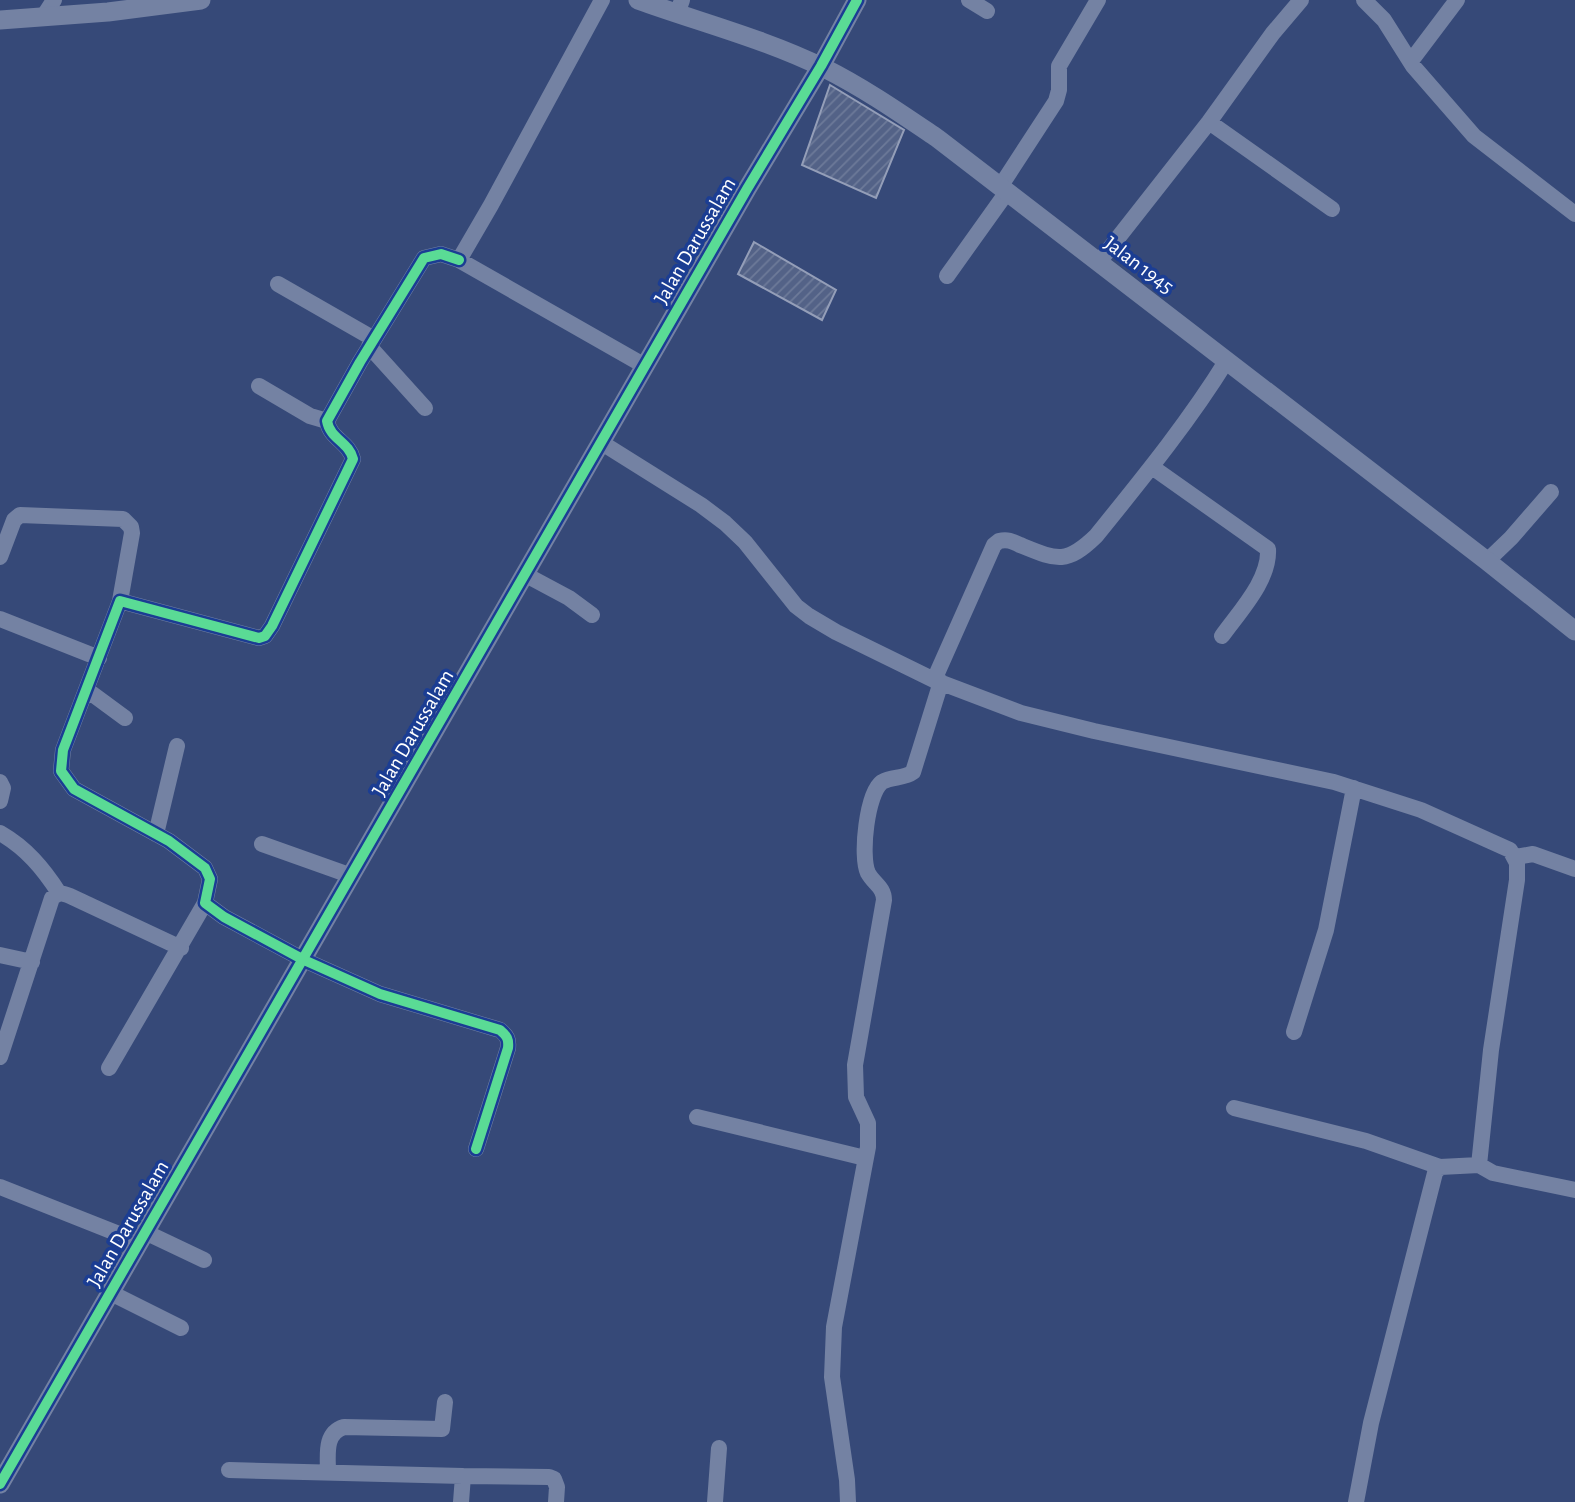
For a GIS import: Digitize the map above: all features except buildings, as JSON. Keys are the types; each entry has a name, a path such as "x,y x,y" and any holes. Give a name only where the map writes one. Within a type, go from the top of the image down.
{"street":[{"path":"43,17 54,0"},
{"path":"0,20 108,12 201,0"},
{"path":"458,260 491,205 602,0"},
{"name":"Jalan 1945","path":"638,0 679,7 821,66 878,97 937,138 1227,360 1575,631"},
{"name":"Jalan Darussalam","path":"0,1485 857,0"},
{"path":"969,0 987,11"},
{"path":"947,276 1056,102 1059,66 1098,0"},
{"path":"1098,262 1301,0"},
{"path":"1364,0 1384,20 1410,61 1474,136 1575,214"},
{"path":"1410,61 1457,0"},
{"path":"1209,122 1332,209"},
{"path":"120,601 259,638 265,636 353,459 350,450 331,434 327,421 424,258 441,254 458,260 645,366"},
{"path":"278,284 371,343 425,408"},
{"path":"848,1502 832,1377 832,1355 834,1327 865,1158 868,1122 856,1097 855,1065 884,900 883,890 868,873 866,865 867,824 873,796 883,781 914,772 937,681 994,545 1003,540 1011,541 1056,558 1073,555 1096,536 1152,467 1201,401 1227,360"},
{"path":"259,386 310,416 327,421"},
{"path":"602,443 725,523 745,542 796,606 809,616 937,681 1021,713 1354,788 1422,810 1503,845 1516,857 1517,880 1491,1050 1479,1165"},
{"path":"1152,467 1268,548 1265,571 1222,636"},
{"path":"1487,561 1551,492"},
{"path":"0,557 14,520 20,515 123,519 131,527 120,601 63,750 61,771 74,789 156,834 209,873 205,903 109,1068"},
{"path":"526,575 569,598 592,615"},
{"path":"0,619 99,657"},
{"path":"87,690 125,718"},
{"path":"156,834 177,746"},
{"path":"0,782 3,788 0,801"},
{"path":"1294,1031 1326,930 1354,788"},
{"path":"0,833 26,851 41,866 59,893 181,948"},
{"path":"261,844 352,876"},
{"path":"1516,857 1533,854 1575,869"},
{"path":"0,1057 52,898 59,893"},
{"path":"205,903 224,917 304,960 380,994 500,1030 505,1034 509,1039 508,1048 476,1149"},
{"path":"0,955 32,962"},
{"path":"1234,1108 1366,1142 1440,1167 1479,1165 1493,1173 1575,1189"},
{"path":"697,1117 865,1158"},
{"path":"1356,1502 1371,1423 1432,1182 1440,1167"},
{"path":"0,1187 204,1259"},
{"path":"111,1293 181,1328"},
{"path":"328,1472 328,1440 337,1429 442,1429 445,1402"},
{"path":"715,1502 719,1448"},
{"path":"229,1470 549,1477 554,1479 557,1487 556,1502"},
{"path":"461,1502 463,1476"}],"cycle path":[{"path":"0,1484 857,0"},
{"path":"459,260 441,254 424,258 327,421 353,459 265,636 259,638 120,601 63,750 61,771 74,789 169,841 205,868 210,879 205,903 224,917 304,960 380,994 500,1030 508,1040 508,1048 476,1149"}]}
